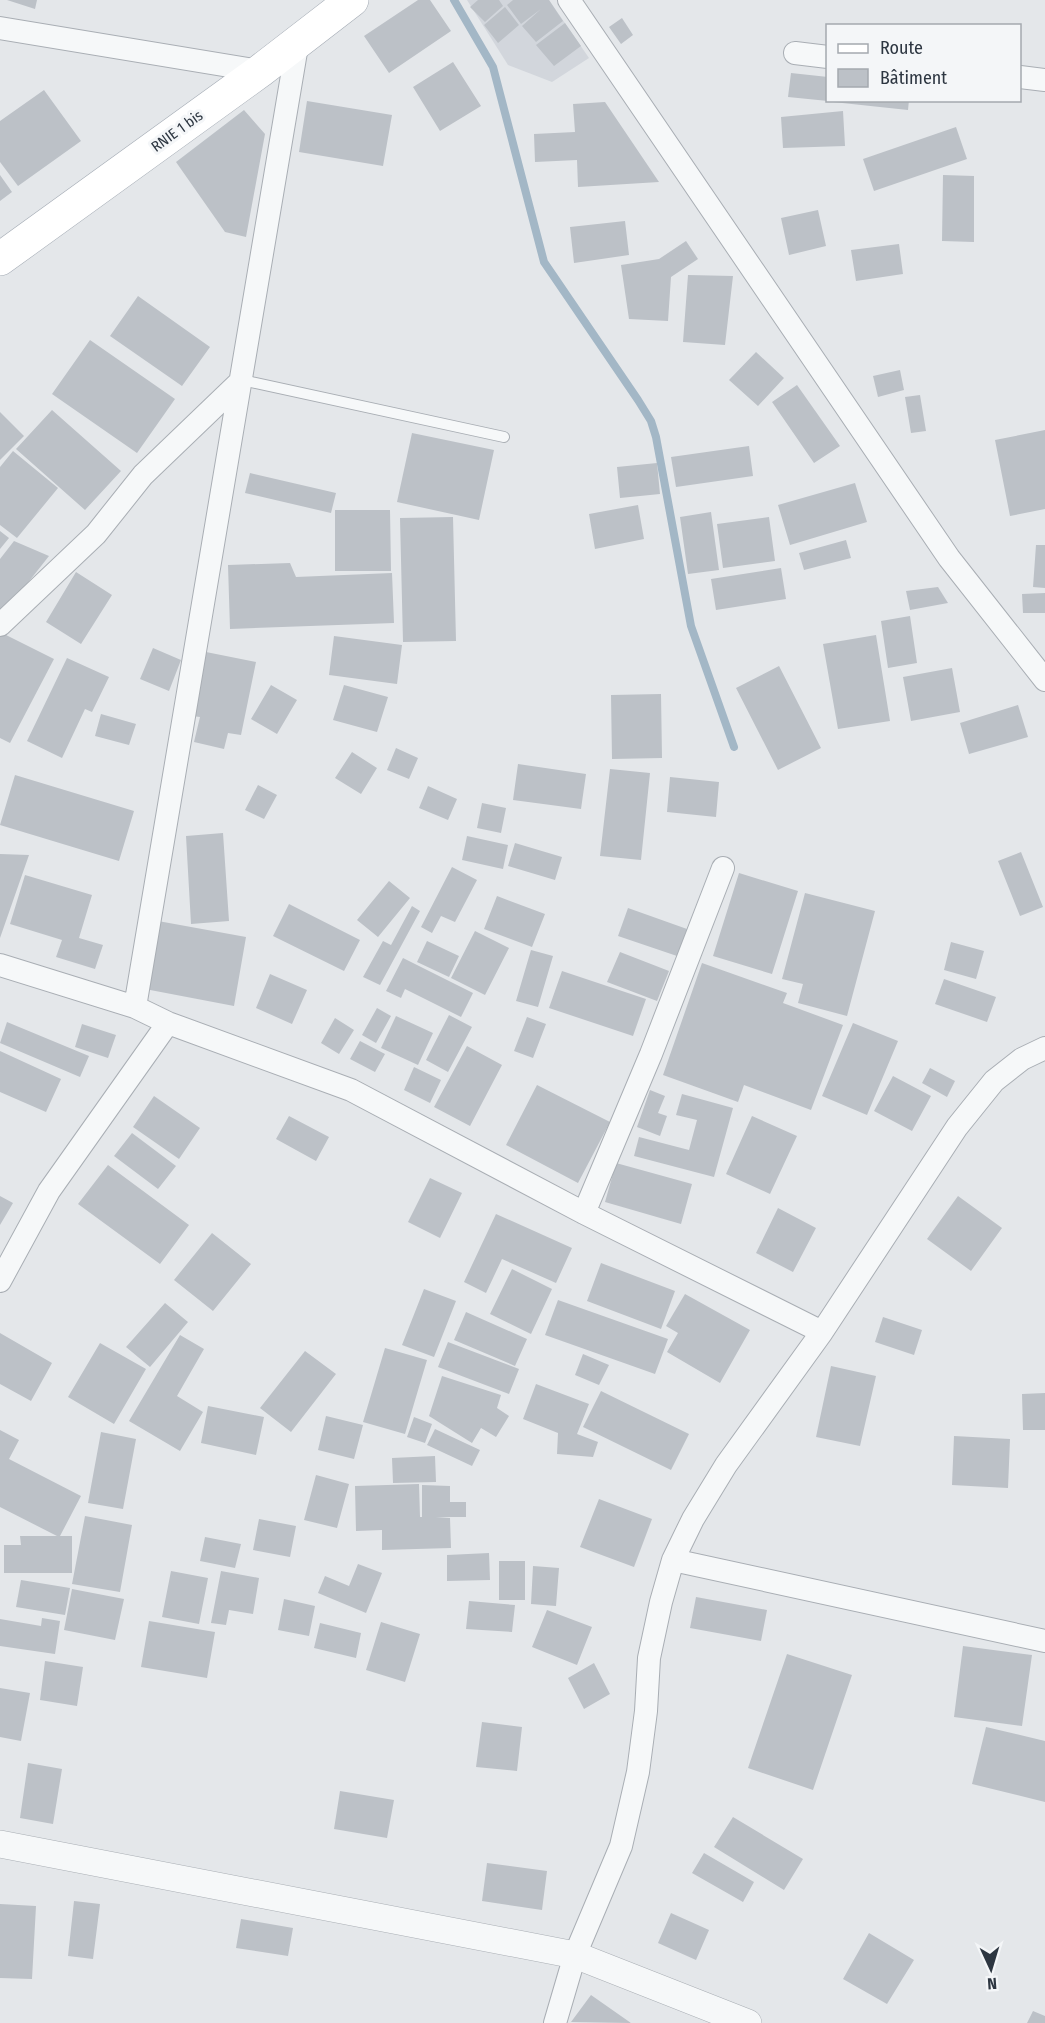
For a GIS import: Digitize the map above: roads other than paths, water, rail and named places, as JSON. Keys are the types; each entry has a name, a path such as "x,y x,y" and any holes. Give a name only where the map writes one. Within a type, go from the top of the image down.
{"main road":[{"name":"RNIE 1 bis","path":"0,259 260,71 352,0"}],"street":[{"path":"569,0 950,558 1045,680"},
{"path":"0,28 260,71"},
{"path":"135,1007 298,40"},
{"path":"795,53 826,57"},
{"path":"1021,77 1045,80"},
{"path":"0,625 96,534 143,475 242,380"},
{"path":"584,1213 651,1054 723,868"},
{"path":"0,965 135,1007 168,1023 351,1090 584,1213 822,1332"},
{"path":"0,1281 49,1191 168,1023"},
{"path":"555,2023 575,1955 621,1846 638,1772 646,1711 649,1658 661,1602 673,1560 693,1519 726,1465 822,1332 957,1127 994,1081 1022,1059 1045,1048"},
{"path":"673,1560 1045,1641"},
{"path":"0,1844 575,1955 748,2023"}],"lane":[{"path":"242,380 504,437"}],"waterway":[{"path":"454,0 493,67 544,262 651,421 656,437 691,626 734,747"}]}
